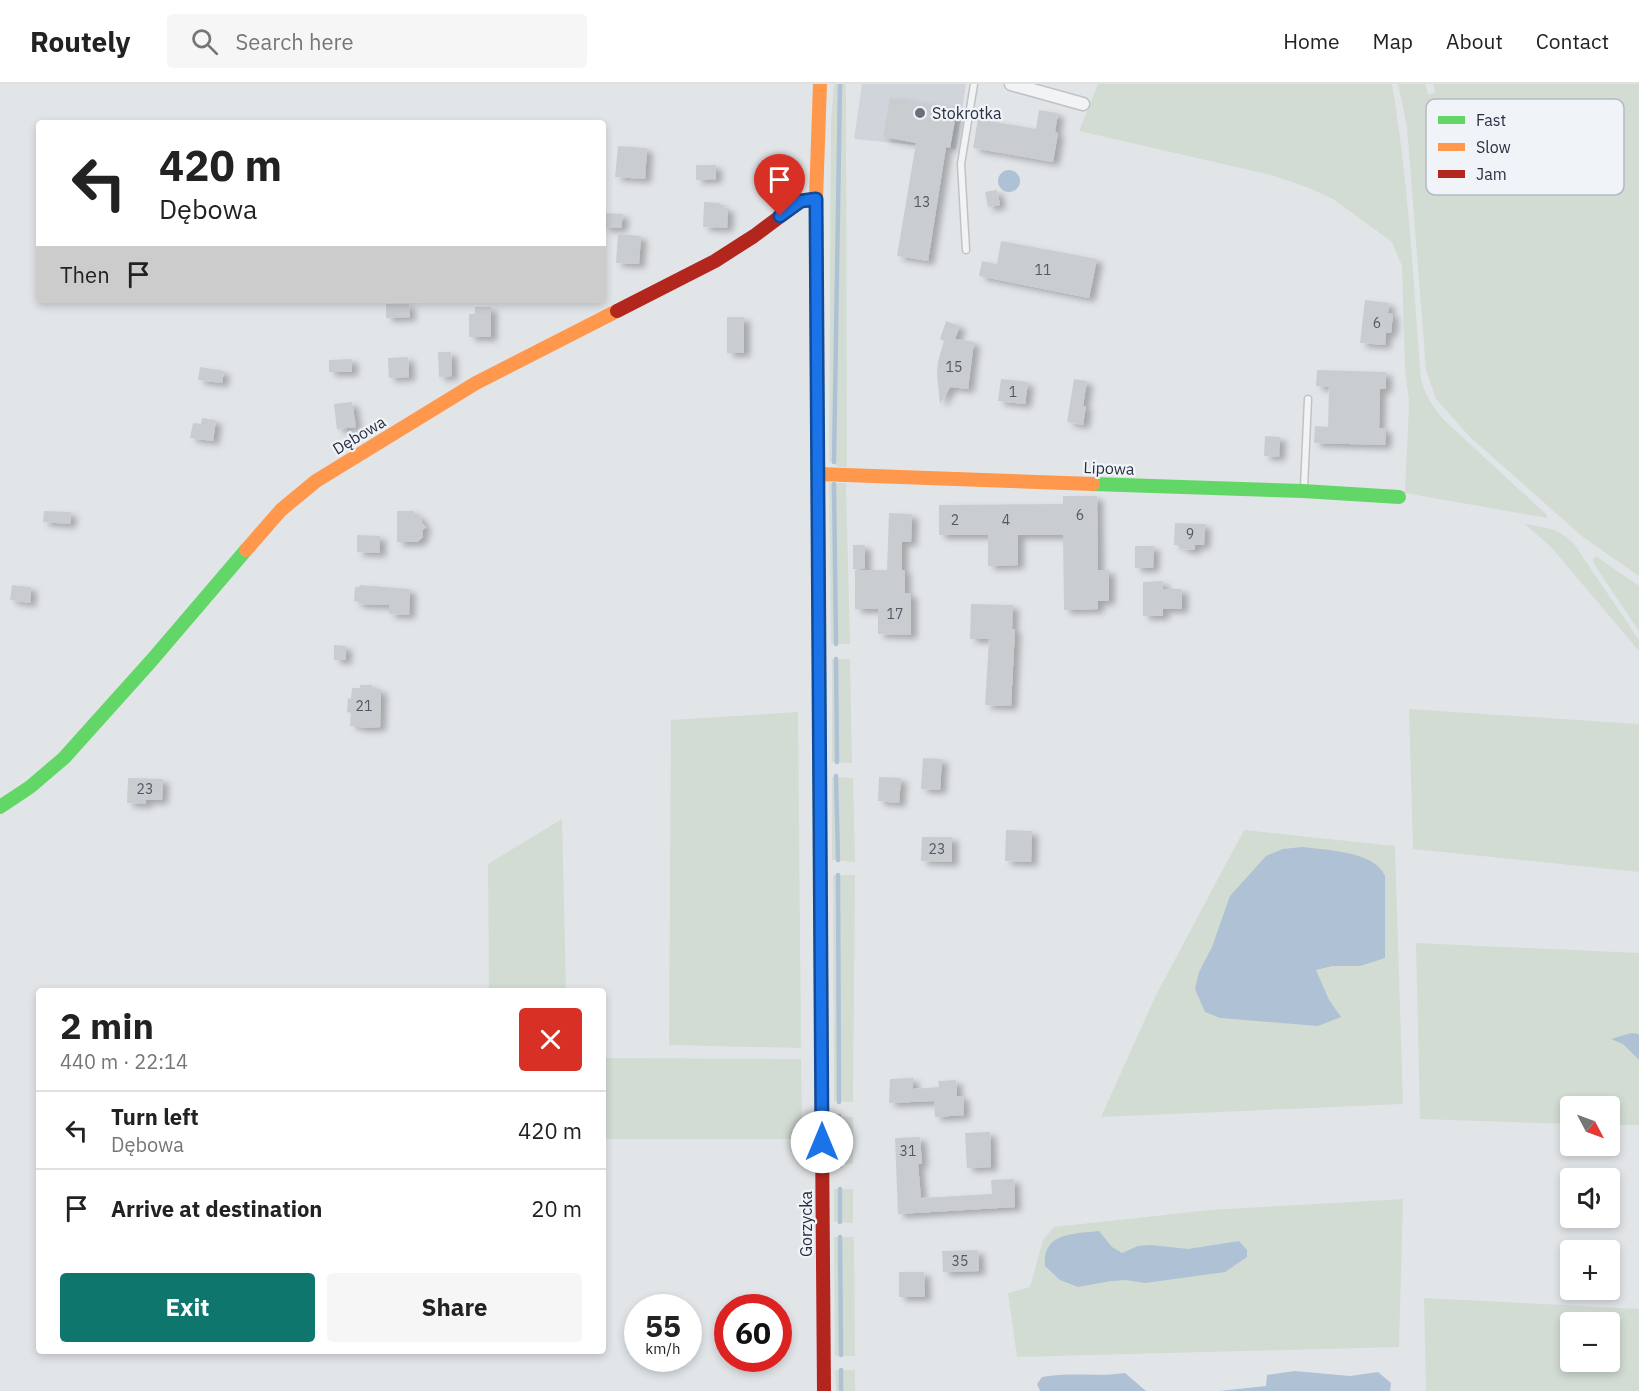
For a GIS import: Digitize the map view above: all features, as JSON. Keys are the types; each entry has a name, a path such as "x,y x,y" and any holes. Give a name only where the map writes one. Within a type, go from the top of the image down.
{"street":[{"name":"Gorzycka","path":"820,84 816,199 824,1391"},
{"path":"1011,84 1083,104"},
{"name":"Dębowa","path":"0,807 30,787 70,752 261,532 281,510 316,481 476,383 715,261 754,236 801,201 816,199"},
{"name":"Lipowa","path":"818,474 1304,491 1399,497"}],"lane":[{"path":"966,250 961,164 974,84"},
{"path":"1304,491 1308,399"}],"shaded area":[{"path":"834,84 846,84 847,467 839,467 829,461 831,120"},
{"path":"862,84 966,84 956,149 854,139"},
{"path":"1098,84 1392,84 1407,195 1423,386 1436,411 1444,420 1547,515 1547,518 1405,493 1409,402 1405,368 1402,266 1392,242 1333,199 1309,188 1271,175 1079,131"},
{"path":"1398,84 1425,84 1428,95 1435,92 1433,84 1639,84 1639,576 1583,537 1470,437 1436,399 1426,370 1407,127"},
{"path":"829,483 846,483 850,644 831,644"},
{"path":"1525,524 1558,532 1574,544 1639,640 1639,651 1552,548"},
{"path":"1597,557 1639,586 1639,631 1594,564 1593,558"},
{"path":"832,659 850,659 852,763 832,762"},
{"path":"1409,709 1639,724 1639,872 1413,849"},
{"path":"798,712 801,1048 669,1045 671,720"},
{"path":"832,777 853,778 855,862 832,860"},
{"path":"562,819 566,988 489,988 488,864"},
{"path":"1244,830 1395,846 1403,1104 1101,1117 1155,997"},
{"path":"833,875 855,875 853,1102 834,1101"},
{"path":"1416,943 1639,953 1639,1125 1620,1125 1620,1096 1560,1096 1560,1124 1420,1119"},
{"path":"606,1058 801,1059 802,1139 606,1139"},
{"path":"834,1116 853,1117 853,1164 835,1165"},
{"path":"834,1189 853,1189 853,1223 834,1222"},
{"path":"1403,1199 1399,1347 1017,1357 1008,1293 1030,1287 1043,1240 1054,1227 1210,1210"},
{"path":"834,1237 854,1237 855,1356 835,1356"},
{"path":"1424,1298 1639,1309 1639,1391 1426,1391"},
{"path":"835,1370 855,1370 855,1391 836,1391"}],"water":[{"path":"1005,170 1013,170 1020,177 1020,185 1013,192 1005,192 998,185 998,177"},
{"path":"1302,847 1348,853 1371,861 1380,868 1385,876 1385,958 1360,966 1332,966 1316,970 1329,1000 1341,1017 1318,1026 1220,1018 1205,1012 1195,989 1199,972 1212,947 1230,896 1266,856 1283,849"},
{"path":"1631,1033 1639,1034 1639,1060 1623,1044 1611,1039"},
{"path":"1099,1231 1112,1247 1122,1253 1138,1246 1188,1249 1239,1241 1247,1250 1247,1257 1225,1272 1145,1283 1126,1280 1078,1287 1060,1280 1045,1266 1045,1255 1054,1241 1070,1234"},
{"path":"1295,1371 1350,1376 1378,1372 1391,1383 1390,1391 1219,1391 1266,1386 1267,1375"},
{"path":"1125,1373 1146,1391 1040,1391 1037,1384 1042,1377"}],"building":[{"path":"890,98 957,109 950,148 946,147 928,261 897,256 916,143 883,137"},
{"path":"1039,110 1058,113 1055,132 1058,133 1053,162 973,148 978,119 1036,129"},
{"path":"618,146 647,148 645,179 615,177"},
{"path":"696,165 716,165 716,179 696,180"},
{"path":"997,190 1000,205 988,207 985,192"},
{"path":"704,202 720,203 720,207 728,208 727,228 703,227"},
{"path":"606,213 623,214 621,228 606,228"},
{"path":"618,234 641,236 639,264 616,263"},
{"path":"1001,241 1097,259 1089,298 979,276 982,261 997,264"},
{"path":"1365,300 1389,303 1388,313 1393,314 1391,333 1386,333 1385,345 1360,343"},
{"path":"386,304 409,304 410,317 386,318"},
{"path":"475,307 491,307 491,337 469,337 469,314 475,314"},
{"path":"727,317 744,317 744,353 727,353"},
{"path":"946,321 960,326 955,339 974,342 968,389 950,387 940,404 937,374 944,341 940,339"},
{"path":"438,352 451,352 452,376 439,377"},
{"path":"408,357 409,377 389,378 388,358"},
{"path":"352,359 352,372 329,372 329,360"},
{"path":"200,367 224,371 222,383 198,380"},
{"path":"1317,370 1386,372 1386,389 1380,389 1379,428 1386,429 1385,445 1314,443 1315,426 1328,427 1329,387 1316,386"},
{"path":"1001,379 1028,382 1025,404 998,401"},
{"path":"1074,379 1087,381 1083,425 1067,422"},
{"path":"352,402 356,427 337,429 334,404"},
{"path":"202,418 216,420 213,441 190,438 193,423 201,424"},
{"path":"1265,436 1280,437 1279,457 1264,456"},
{"path":"1063,496 1097,496 1098,570 1109,570 1109,601 1098,601 1098,609 1064,610 1063,535 1018,535 1018,565 988,566 988,535 939,535 939,505 1063,504"},
{"path":"44,511 71,512 70,524 43,522"},
{"path":"397,511 414,511 415,516 420,516 426,527 422,531 423,537 417,542 397,542"},
{"path":"889,513 912,514 911,542 902,542 905,593 911,593 911,635 878,634 878,609 855,609 855,570 887,570"},
{"path":"1175,523 1205,524 1204,545 1195,545 1195,550 1182,549 1182,545 1174,545"},
{"path":"357,535 380,536 380,553 357,552"},
{"path":"853,545 865,545 865,569 853,569"},
{"path":"1135,546 1154,546 1153,568 1135,568"},
{"path":"1163,581 1163,589 1182,589 1182,609 1163,609 1163,616 1143,616 1143,582"},
{"path":"12,585 31,587 30,603 10,600"},
{"path":"360,585 410,589 409,615 389,614 389,605 359,604 354,601 355,587"},
{"path":"971,604 1013,605 1012,629 1015,629 1011,706 985,705 989,639 970,639"},
{"path":"334,645 346,646 346,660 334,660"},
{"path":"360,685 372,685 372,689 381,689 380,727 350,726 351,713 347,712 348,698 351,699 352,688 360,688"},
{"path":"923,758 942,759 940,790 921,789"},
{"path":"879,777 901,778 899,803 878,801"},
{"path":"128,778 163,779 162,800 146,800 146,804 127,803"},
{"path":"1006,830 1032,831 1031,862 1005,861"},
{"path":"922,837 952,837 952,862 921,861"},
{"path":"913,1078 913,1089 939,1087 938,1081 956,1080 957,1096 963,1096 964,1115 935,1117 934,1101 889,1103 890,1079"},
{"path":"990,1132 991,1167 967,1168 965,1133"},
{"path":"920,1137 922,1164 918,1164 921,1198 992,1194 991,1180 1014,1179 1015,1207 898,1214 895,1138"},
{"path":"978,1250 979,1271 943,1272 942,1251"},
{"path":"899,1272 924,1272 925,1297 899,1297"}],"waterway":[{"path":"834,462 840,84"},
{"path":"834,484 836,644"},
{"path":"836,659 837,762"},
{"path":"836,776 838,860"},
{"path":"838,875 839,1102"},
{"path":"839,1116 840,1166"},
{"path":"840,1189 840,1222"},
{"path":"840,1237 841,1355"},
{"path":"841,1370 841,1391"}],"traffic: fast":[{"path":"817,368 820,818"},
{"path":"1093,484 1303,491 1399,497"},
{"path":"0,807 30,787 64,758 246,550"}],"traffic: slow":[{"path":"817,368 816,199 820,84"},
{"path":"246,550 281,510 316,481 476,383 617,311"},
{"path":"818,474 1093,484"},
{"path":"820,818 822,1133"}],"traffic: jam":[{"path":"617,311 715,261 754,236 801,201 816,199"},
{"path":"822,1133 824,1391"}],"place":[{"name":"Stokrotka","path":"920,113"}],"route":[{"path":"780,216 801,201 816,199 822,1142"}]}
